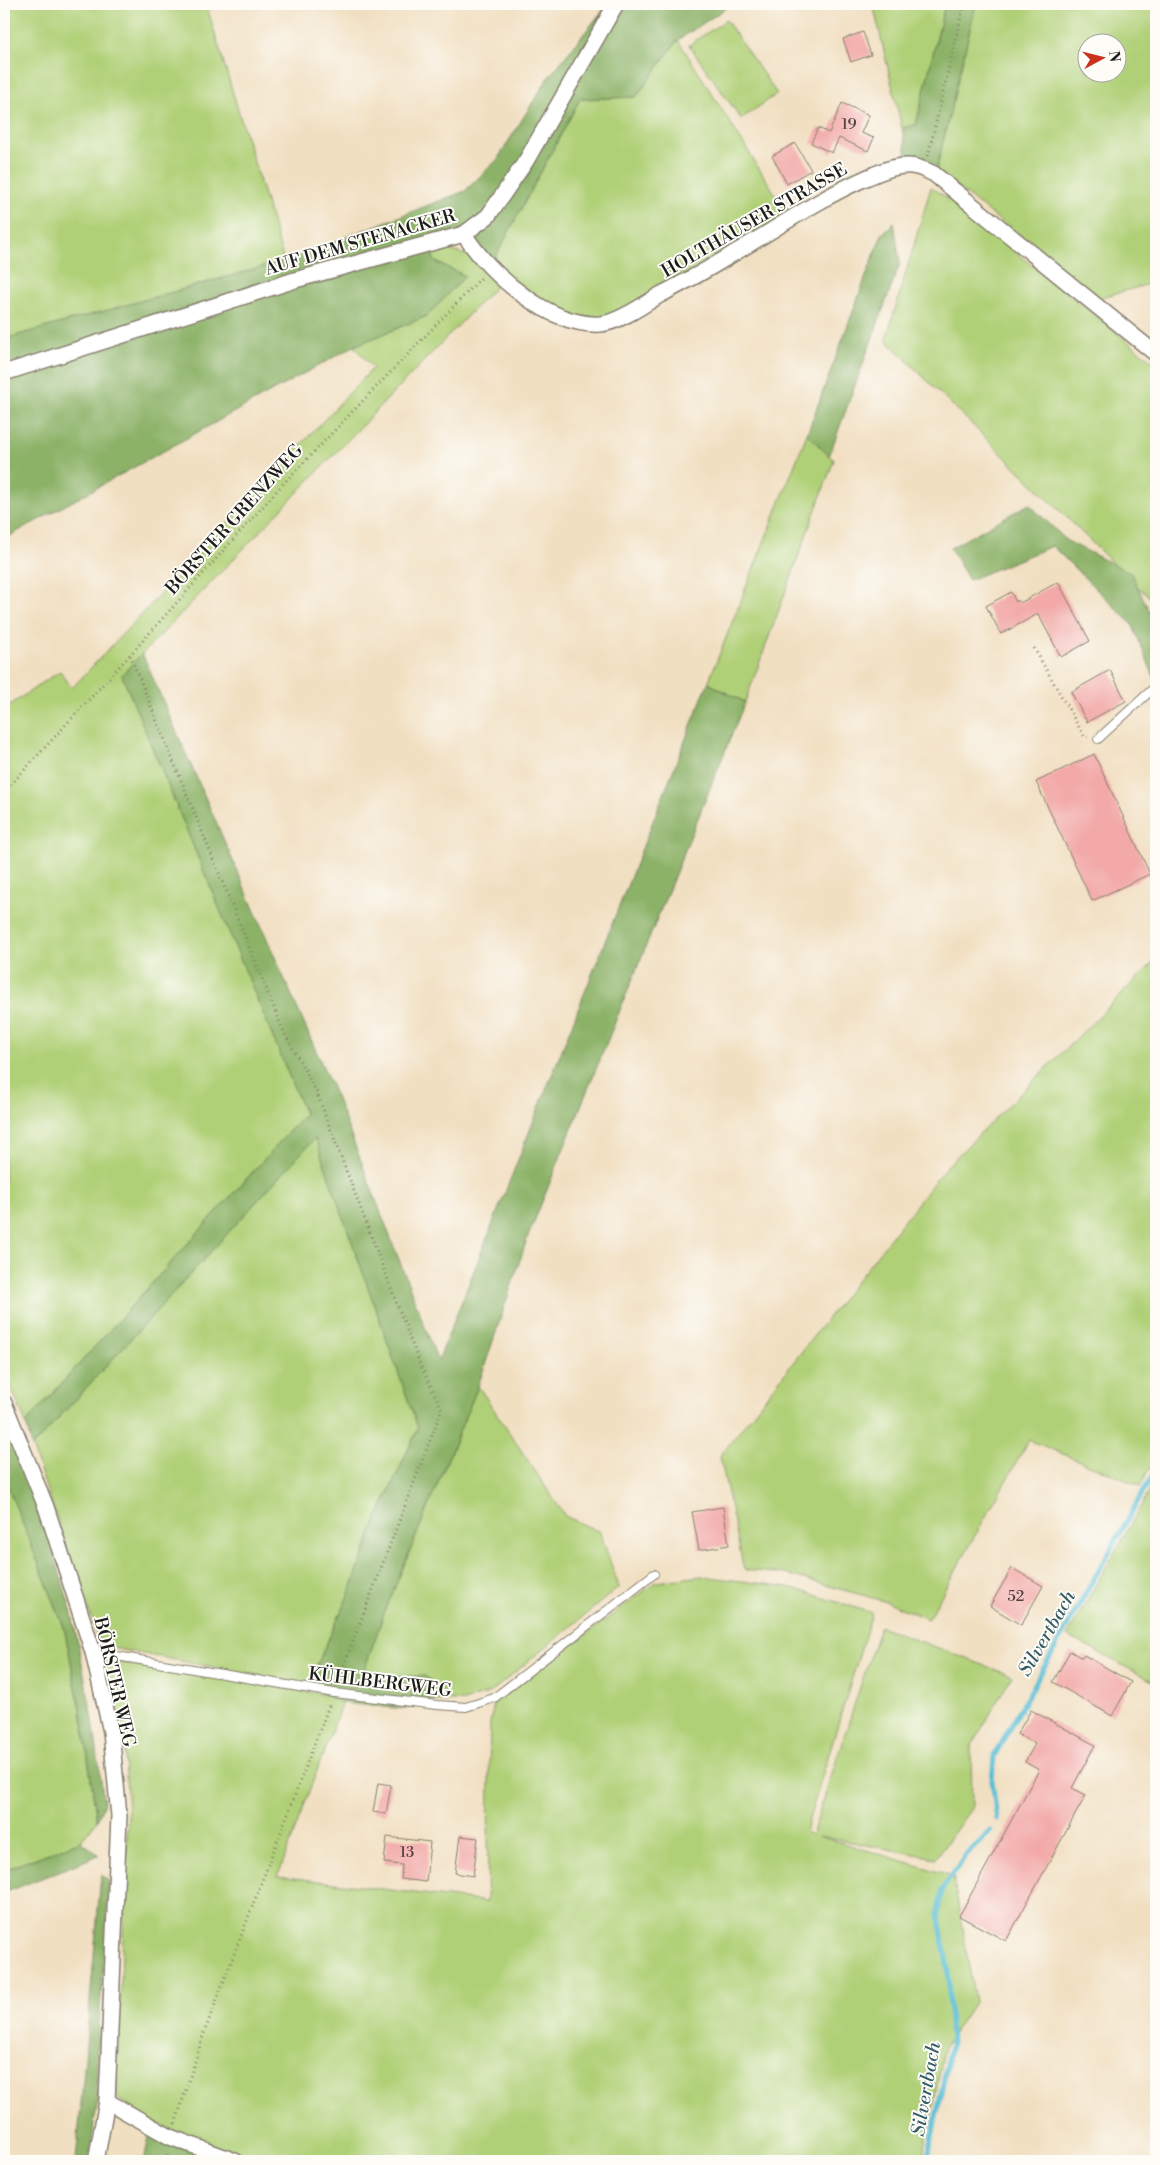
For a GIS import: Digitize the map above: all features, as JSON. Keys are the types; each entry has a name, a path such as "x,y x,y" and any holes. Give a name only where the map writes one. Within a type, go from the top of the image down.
{"street":[{"name":"AUF DEM STENACKER","path":"4,373 295,280 464,234 488,216 526,162 616,4"},
{"name":"HOLTHÄUSER STRASSE","path":"464,234 477,254 491,268 550,313 566,320 585,324 603,324 624,316 731,256 836,191 886,169 906,166 924,169 934,174 1156,354"},
{"name":"BÖRSTER WEG","path":"4,1403 46,1507 93,1652 110,1732 119,1816 108,2101 96,2161"},
{"path":"108,2101 170,2137 235,2161"}],"lane":[{"path":"1098,739 1156,686"},
{"name":"KÜHLBERGWEG","path":"93,1652 334,1693 466,1707 494,1698 654,1574"}],"path":[{"path":"924,169 964,4"},
{"name":"BÖRSTER GRENZWEG","path":"4,792 282,485 491,268"},
{"path":"1034,648 1084,736 1098,739"},
{"path":"130,655 283,1030 316,1091 419,1362 442,1409 204,2033 170,2137"}],"green space":[{"path":"4,4 206,4 284,261 4,339"},
{"path":"608,4 732,4 678,40 636,97 580,99 491,265 464,229 4,369 4,339 284,261 465,191 497,160 548,78"},
{"path":"873,4 945,4 916,125 902,128"},
{"path":"945,4 976,4 936,171 908,162 902,128 916,125"},
{"path":"976,4 1156,4 1156,282 1099,298 936,171"},
{"path":"726,20 777,94 741,119 689,45"},
{"path":"678,40 789,216 619,312 600,320 566,315 491,265 580,99 636,97"},
{"path":"931,187 1156,364 1156,603 1126,576 886,340"},
{"path":"894,222 900,263 829,456 807,434 882,234"},
{"path":"429,243 475,258 500,282 122,675 305,1114 26,1423 4,1370 4,709 60,671 72,688 373,368 354,346 427,316 465,276 434,261"},
{"path":"429,243 434,261 465,276 427,316 354,346 4,539 4,380"},
{"path":"807,434 834,460 745,702 708,683"},
{"path":"1029,504 1067,541 1131,573 1156,625 1156,676 1154,677 1132,624 1052,546 969,580 950,548"},
{"path":"142,653 337,1099 438,1361 708,683 745,702 527,1239 478,1386 383,1616 362,1677 425,1676 447,1695 406,1709 342,1703 308,1685 351,1589 378,1516 418,1428 315,1138 32,1447 26,1423 305,1114 122,675"},
{"path":"1156,960 1156,1456 1140,1486 1029,1440 928,1619 887,1602 786,1574 744,1570 720,1456 945,1168"},
{"path":"315,1137 418,1428 378,1516 351,1589 308,1685 101,1646 32,1447"},
{"path":"478,1386 565,1516 600,1532 619,1587 491,1692 464,1701 429,1701 447,1695 361,1678 383,1616"},
{"path":"4,1414 45,1525 72,1614 93,1720 104,1803 97,1821 83,1723 64,1627 4,1477"},
{"path":"4,1477 64,1627 83,1723 97,1821 81,1841 4,1870"},
{"path":"1156,1480 1156,1683 1067,1636"},
{"path":"701,1576 789,1587 872,1613 805,1832 812,1835 880,1626 1012,1676 971,1747 972,1807 936,1858 819,1836 953,1876 975,2001 945,2046 922,2161 247,2161 150,2121 116,2097 128,1814 124,1740 104,1660 328,1695 342,1703 278,1876 487,1902 490,1723 494,1703 656,1582"},
{"path":"81,1841 99,1855 4,1893 4,1870"},
{"path":"101,1875 109,1881 97,2052 97,2104 89,2161 76,2161"},
{"path":"150,2131 221,2161 144,2161"}],"building":[{"path":"863,32 871,55 851,62 843,39"},
{"path":"842,103 869,115 861,133 874,138 868,151 839,138 832,153 811,143 818,128 829,133"},
{"path":"795,143 811,170 787,184 772,156"},
{"path":"1058,582 1090,641 1061,657 1038,614 1001,634 986,606 1011,592 1016,602 1019,600 1020,603"},
{"path":"1110,670 1126,701 1087,722 1071,692"},
{"path":"1094,754 1150,874 1092,901 1036,782"},
{"path":"723,1507 729,1545 699,1550 692,1512"},
{"path":"1012,1568 1043,1586 1021,1625 990,1606"},
{"path":"1070,1651 1082,1658 1084,1655 1131,1682 1112,1716 1053,1682"},
{"path":"1031,1710 1095,1745 1072,1788 1086,1795 1006,1941 959,1916 1039,1770 1025,1762 1035,1744 1017,1734"},
{"path":"378,1783 391,1785 386,1814 373,1812"},
{"path":"460,1836 478,1838 473,1876 455,1873"},
{"path":"387,1837 430,1842 426,1882 401,1879 402,1865 384,1863"}],"waterway":[{"name":"Silvertbach","path":"997,1819 992,1781 994,1756 1156,1469"},
{"name":"Silvertbach","path":"927,2161 951,2045 948,1970 938,1913 942,1890 965,1856 991,1831"}]}
